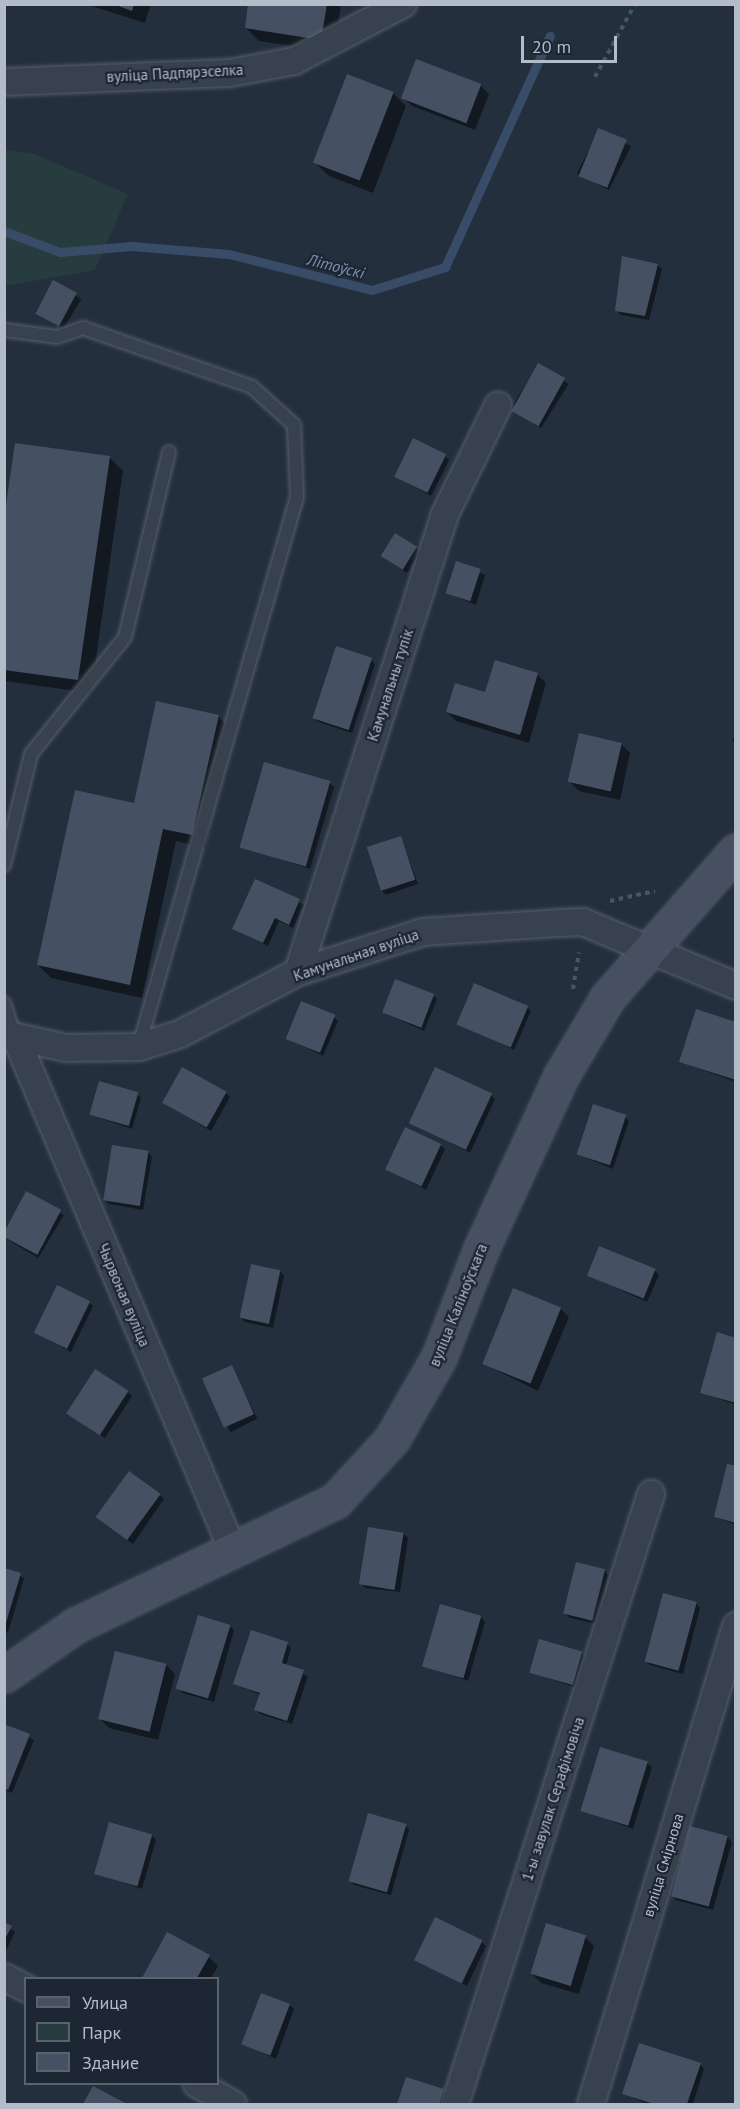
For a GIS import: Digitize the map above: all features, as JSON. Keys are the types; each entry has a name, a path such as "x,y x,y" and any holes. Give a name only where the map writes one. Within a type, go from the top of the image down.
{"main road":[{"name":"вуліца Каліноўскага","path":"4,1675 76,1625 335,1501 392,1439 440,1357 481,1249 561,1076 608,997 648,946 735,851"}],"street":[{"name":"вуліца Падпярэселка","path":"4,82 231,73 294,61 403,4"},
{"name":"Камунальны тупік","path":"298,972 444,516 498,406"},
{"name":"Камунальная вуліца","path":"10,1036 66,1048 139,1047 180,1034 298,972 423,932 583,922 648,946 735,986"},
{"name":"Чырвоная вуліца","path":"10,1036 233,1551"},
{"name":"1-ы завулак Серафімовіча","path":"455,2104 651,1494"},
{"name":"вуліца Смірнова","path":"591,2104 735,1626"},
{"path":"4,1977 24,1987"},
{"path":"199,2085 233,2104"}],"lane":[{"path":"4,330 57,336 83,328 252,387 294,425 297,497 139,1047"},
{"path":"4,865 31,754 125,637 169,452"},
{"path":"4,1003 10,1036"}],"path":[{"path":"595,76 635,4"},
{"path":"572,995 583,922 595,903 660,889"}],"green space":[{"path":"5,150 35,154 128,194 95,270 5,286"}],"building":[{"path":"113,4 134,4 132,11"},
{"path":"248,4 327,4 321,40 245,28"},
{"path":"416,59 481,84 466,123 401,98"},
{"path":"347,74 394,92 360,181 313,163"},
{"path":"598,128 627,140 607,188 579,176"},
{"path":"622,256 658,264 645,316 615,311"},
{"path":"53,280 77,293 59,326 35,314"},
{"path":"538,363 565,378 538,426 511,411"},
{"path":"413,438 446,454 427,493 394,477"},
{"path":"15,443 110,456 78,680 4,670 4,519"},
{"path":"395,533 417,547 403,570 381,556"},
{"path":"456,561 481,569 470,601 445,593"},
{"path":"336,646 372,658 349,730 313,718"},
{"path":"495,660 538,673 520,735 446,712 455,683 485,692"},
{"path":"156,701 219,715 192,835 163,829 130,985 37,965 75,790 134,803"},
{"path":"579,733 622,743 611,792 568,782"},
{"path":"264,762 330,781 306,867 239,848"},
{"path":"401,836 415,880 381,891 367,847"},
{"path":"255,879 300,899 289,925 275,918 263,943 232,929"},
{"path":"395,979 434,994 421,1028 382,1013"},
{"path":"474,983 528,1006 511,1047 456,1024"},
{"path":"301,1001 335,1015 320,1053 286,1039"},
{"path":"696,1009 736,1022 736,1080 679,1062"},
{"path":"182,1067 227,1092 207,1128 162,1103"},
{"path":"435,1067 492,1094 466,1150 409,1123"},
{"path":"99,1081 138,1092 129,1126 89,1115"},
{"path":"593,1104 626,1115 610,1165 577,1154"},
{"path":"405,1127 441,1144 421,1187 385,1170"},
{"path":"112,1145 149,1151 140,1206 103,1200"},
{"path":"26,1191 61,1210 37,1255 4,1237 4,1232"},
{"path":"599,1246 656,1269 644,1299 587,1276"},
{"path":"251,1264 280,1270 269,1324 240,1318"},
{"path":"57,1285 90,1301 67,1349 34,1333"},
{"path":"513,1288 561,1307 530,1384 482,1364"},
{"path":"717,1332 736,1338 736,1403 700,1393"},
{"path":"232,1365 254,1414 224,1428 202,1378"},
{"path":"95,1369 129,1391 100,1435 66,1413"},
{"path":"727,1464 736,1466 736,1523 714,1517"},
{"path":"129,1471 161,1494 127,1540 95,1517"},
{"path":"368,1527 404,1533 394,1590 359,1584"},
{"path":"576,1562 605,1569 592,1621 563,1613"},
{"path":"4,1568 21,1573 5,1626 4,1626"},
{"path":"663,1593 697,1602 678,1671 645,1662"},
{"path":"440,1604 481,1616 463,1678 422,1666"},
{"path":"198,1615 231,1625 208,1699 175,1689"},
{"path":"251,1630 288,1642 282,1663 304,1670 287,1721 254,1710 260,1693 233,1684"},
{"path":"539,1639 582,1651 573,1685 529,1673"},
{"path":"115,1651 166,1664 149,1732 98,1719"},
{"path":"4,1724 30,1734 8,1790 4,1788"},
{"path":"600,1747 648,1762 628,1826 580,1811"},
{"path":"368,1813 406,1824 387,1892 348,1881"},
{"path":"109,1822 152,1834 137,1886 94,1874"},
{"path":"690,1826 728,1836 709,1907 671,1897"},
{"path":"435,1917 483,1940 462,1983 414,1960"},
{"path":"4,1922 12,1926 4,1941"},
{"path":"546,1923 586,1935 571,1986 531,1974"},
{"path":"167,1932 210,1955 198,1977 143,1977"},
{"path":"261,1993 290,2004 270,2055 241,2044"},
{"path":"639,2043 701,2063 687,2104 654,2104 622,2094"},
{"path":"406,2077 444,2089 439,2104 397,2104"},
{"path":"93,2086 127,2104 83,2104"}],"waterway":[{"name":"Літоўскі","path":"4,231 60,252 132,246 229,254 372,290 445,267 550,36"}]}
